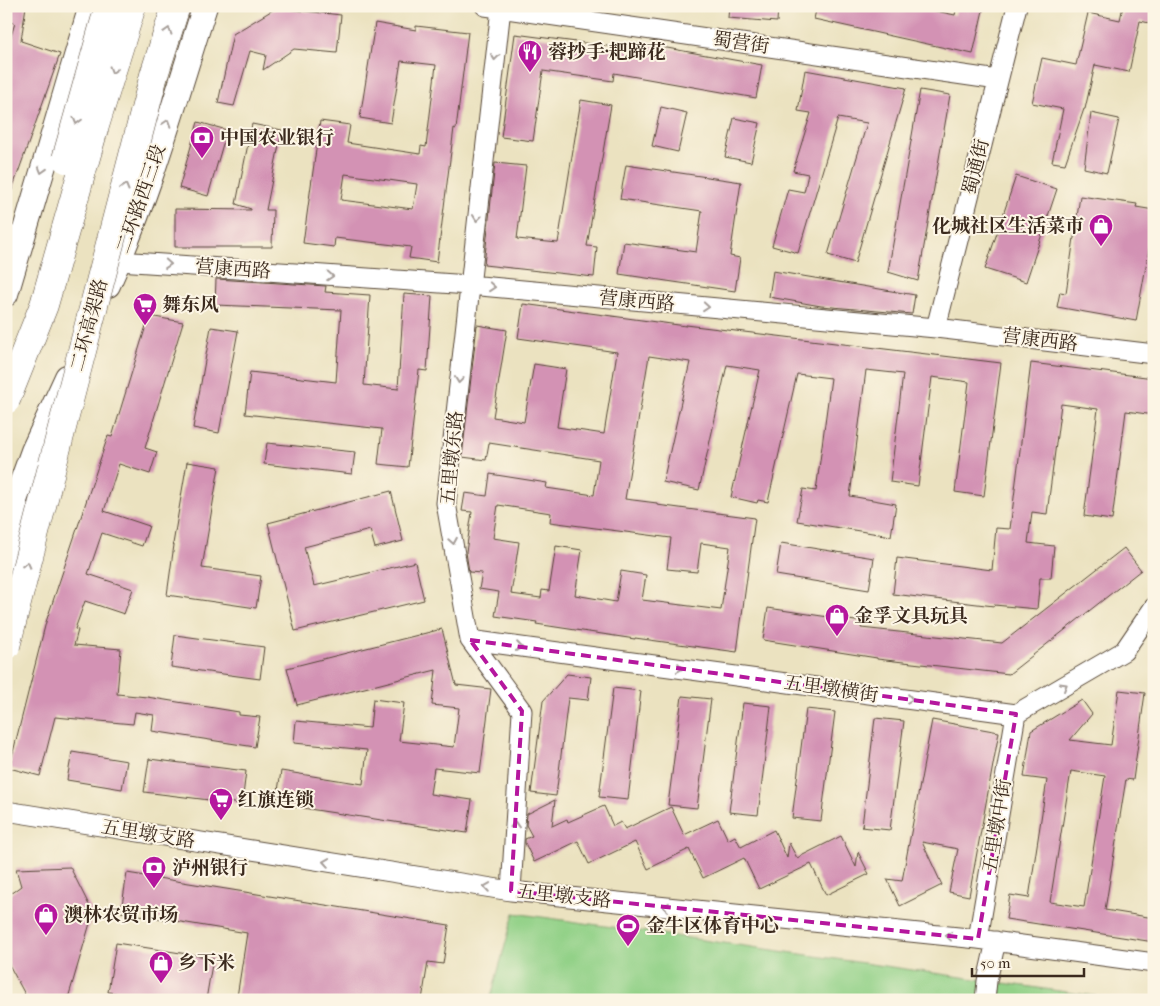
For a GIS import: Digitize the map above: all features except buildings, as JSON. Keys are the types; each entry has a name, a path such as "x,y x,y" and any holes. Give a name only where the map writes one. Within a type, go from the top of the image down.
{"highway":[{"path":"6,399 21,329 109,6"},
{"path":"6,399 44,305 132,6"},
{"name":"二环高架路","path":"6,646 154,75 176,6"}],"main road":[{"path":"6,294 14,236 91,6"},
{"name":"二环路西三段","path":"6,526 33,451 119,261 144,195 205,6"}],"street":[{"name":"蜀通街","path":"936,328 1017,6"},
{"name":"蜀营街","path":"493,7 603,15 998,80"},
{"name":"五里墩东路","path":"493,7 469,285 446,503 470,640 522,711 511,891"},
{"name":"营康西路","path":"119,261 469,285 936,328 1154,354"},
{"path":"6,566 33,451"},
{"path":"1016,714 1124,651 1154,607"},
{"name":"五里墩横街","path":"470,640 1016,714"},
{"name":"五里墩中街","path":"985,1000 987,940 1016,714"},
{"name":"五里墩支路","path":"6,812 511,891 987,940 1154,963"}],"highlighted area":[{"path":"470,640 1016,714 978,939 511,891 522,711"}],"green space":[{"name":"金牛区体育中心","path":"514,913 1122,1000 490,1000"}],"place":[{"name":"蓉抄手·耙蹄花","path":"530,73"},
{"name":"中国农业银行","path":"202,159"},
{"name":"化城社区生活菜市","path":"1101,247"},
{"name":"舞东风","path":"145,326"},
{"name":"金孚文具玩具","path":"837,637"},
{"name":"红旗连锁","path":"221,821"},
{"name":"泸州银行","path":"154,889"},
{"name":"澳林农贸市场","path":"46,936"},
{"name":"金牛区体育中心","path":"628,947"},
{"name":"乡下米","path":"161,984"}]}
